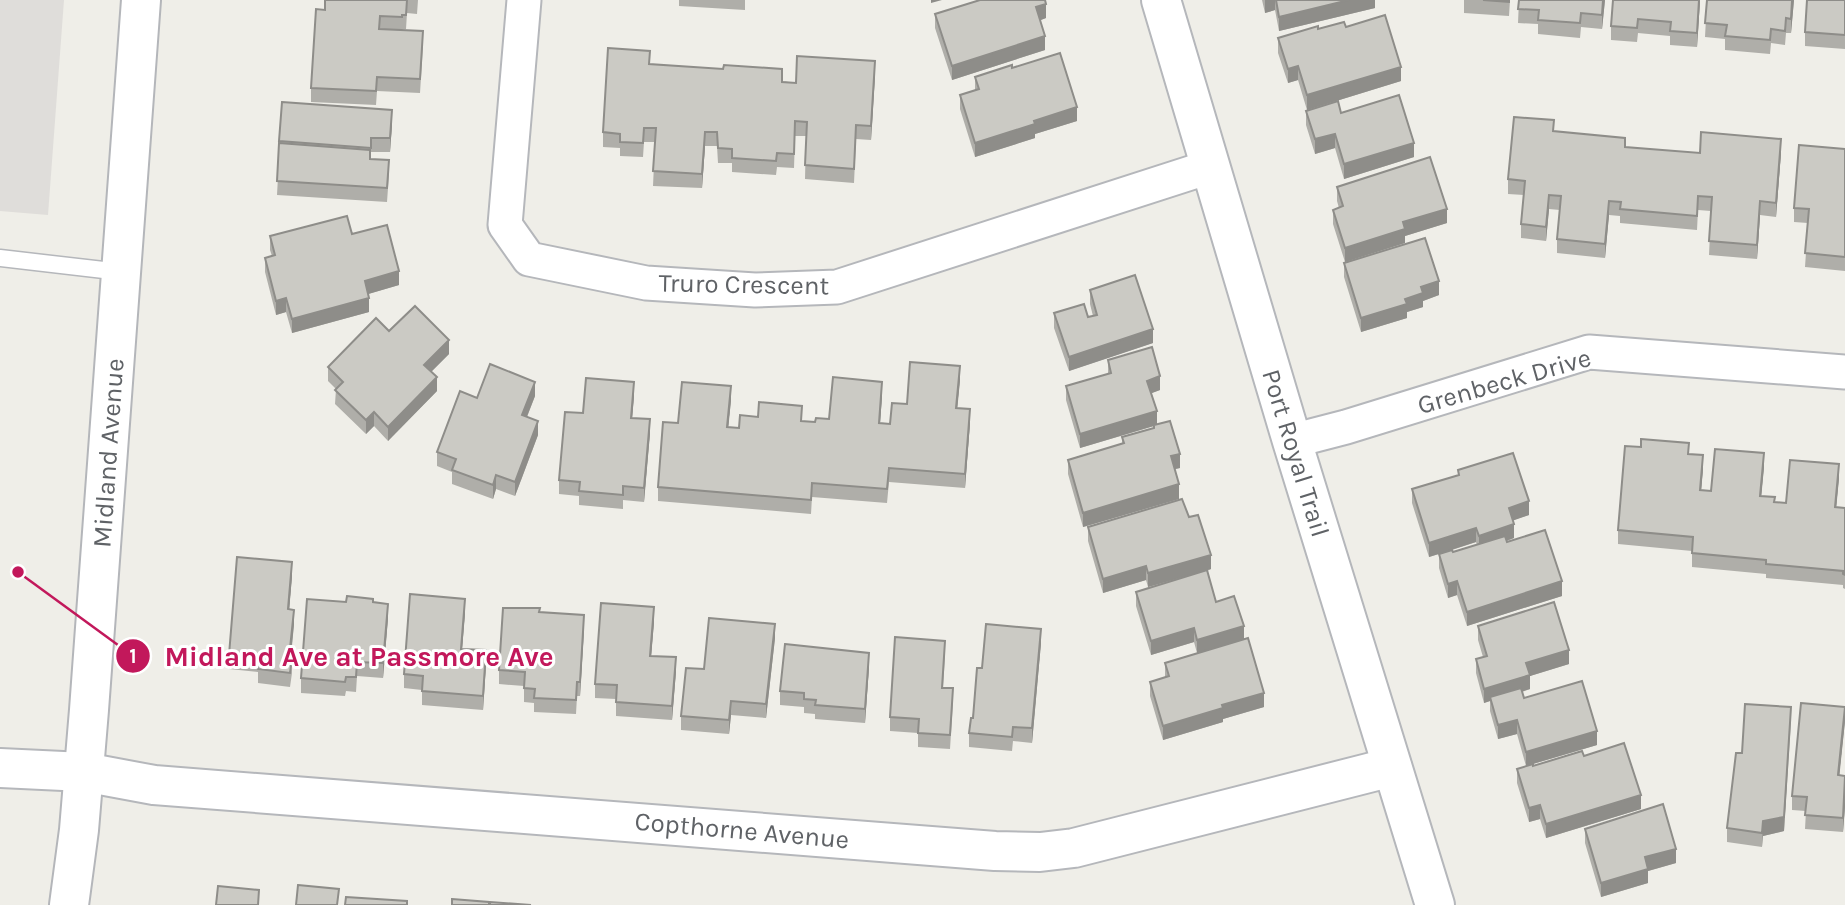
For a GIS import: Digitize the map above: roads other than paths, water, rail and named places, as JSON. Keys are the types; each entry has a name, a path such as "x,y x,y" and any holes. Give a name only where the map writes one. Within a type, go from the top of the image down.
{"street":[{"name":"Midland Avenue","path":"69,905 84,772 141,0"},
{"name":"Truro Crescent","path":"524,0 505,225 529,259 646,283 755,290 837,287 1209,167"},
{"name":"Port Royal Trail","path":"1161,0 1209,167 1435,905"},
{"name":"Grenbeck Drive","path":"1292,441 1346,428 1589,352 1845,372"},
{"name":"Copthorne Avenue","path":"0,768 84,772 154,785 995,851 1040,852 1074,848 1392,767"}],"lane":[{"path":"0,258 121,272"}],"place":[{"name":"Midland Ave at Passmore Ave","path":"18,572"}]}
